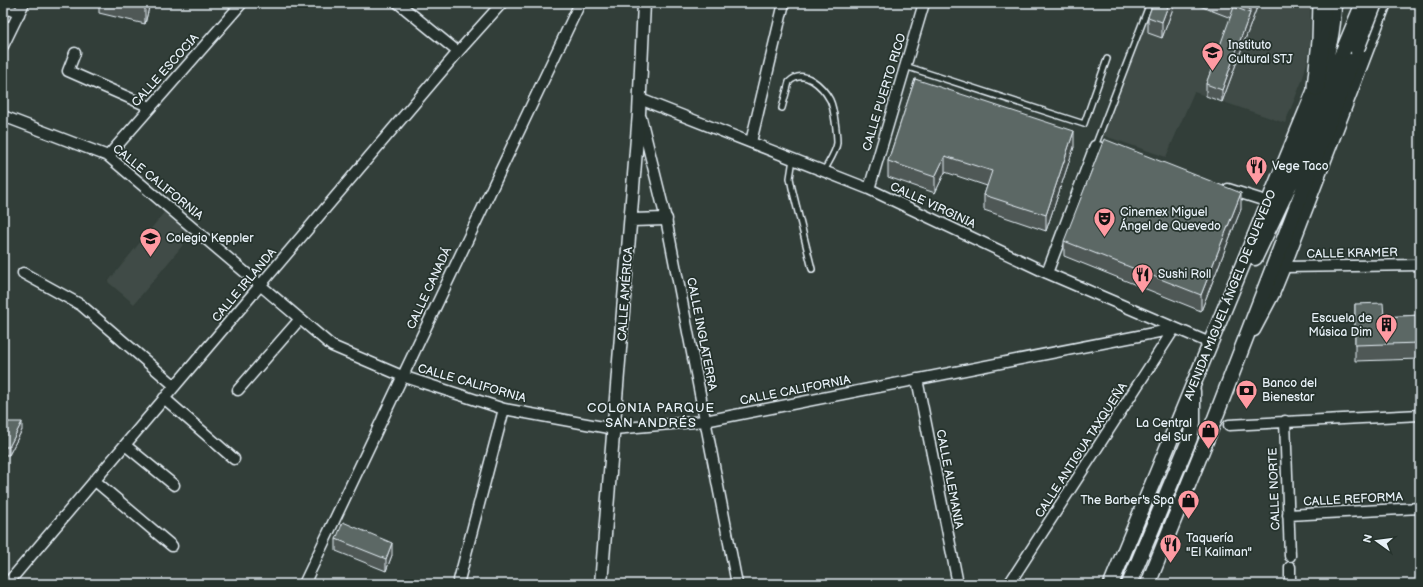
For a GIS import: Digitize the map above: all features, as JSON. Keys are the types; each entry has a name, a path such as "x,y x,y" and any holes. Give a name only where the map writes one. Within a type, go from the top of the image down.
{"highway":[{"path":"1316,87 1321,41 1322,3"}],"main road":[{"name":"AVENIDA MIGUEL ÁNGEL DE QUEVEDO","path":"1111,584 1316,87 1329,48 1334,3"},
{"path":"1225,308 1256,255 1356,50 1363,3"},
{"path":"1148,584 1212,426 1375,3"},
{"path":"1329,48 1342,41 1352,38 1358,39 1364,43 1356,50"},
{"path":"1129,584 1190,438 1193,418 1193,384"}],"street":[{"path":"3,46 8,24 18,14 24,3"},
{"name":"CALLE ESCOCIA","path":"108,156 242,3"},
{"path":"398,3 458,52"},
{"name":"CALLE IRLANDA","path":"7,584 458,52 502,3"},
{"name":"CALLE CANADÁ","path":"304,584 580,3"},
{"name":"CALLE AMÉRICA","path":"600,584 631,220 640,99 644,3"},
{"path":"751,142 784,3"},
{"name":"CALLE PUERTO RICO","path":"869,189 904,66 924,3"},
{"path":"1243,343 1257,326 1284,267 1356,50 1385,3"},
{"path":"3,6 18,14"},
{"path":"75,53 68,71 150,107"},
{"name":"CALLE VIRGINIA","path":"640,99 869,189 1047,273 1174,329 1210,343"},
{"name":"CALLE INGLATERRA","path":"639,113 666,219 737,584"},
{"name":"CALLE CALIFORNIA","path":"3,116 108,156 332,346 402,376 504,409 614,429 705,421 1174,329"},
{"path":"1047,273 1094,146 1125,156"},
{"path":"1216,185 1269,202"},
{"path":"631,220 666,219"},
{"name":"CALLE KRAMER","path":"1284,267 1420,266"},
{"path":"23,273 81,305 175,386"},
{"path":"238,390 300,319"},
{"name":"CALLE ANTIGUA TAXQUEÑA","path":"1009,584 1174,329"},
{"name":"CALLE ALEMANIA","path":"917,379 958,584"},
{"path":"164,398 234,459"},
{"path":"458,584 504,409"},
{"path":"1228,425 1420,415"},
{"name":"CALLE NORTE","path":"1285,421 1290,556"},
{"path":"125,445 174,485"},
{"path":"94,480 172,546"},
{"name":"CALLE REFORMA","path":"1288,515 1420,508"},
{"path":"1290,567 1290,584"}],"lane":[{"path":"1094,146 1150,3"},
{"path":"904,66 1084,124 1107,59"},
{"path":"782,108 792,79 804,76 812,80 830,100 837,144 824,171"},
{"path":"793,159 790,178 812,269"}],"shaded area":[{"name":"Instituto Cultural STJ","path":"1145,3 1310,3 1310,44 1307,63 1302,81 1285,123 1194,92 1166,157 1096,133"},
{"name":"Colegio Keppler","path":"166,210 192,234 134,304 108,282"}],"building":[{"path":"123,3 146,3 145,8"},
{"path":"1153,3 1169,3 1162,22 1148,17"},
{"path":"1234,3 1253,3 1250,9"},
{"path":"1234,7 1250,13 1222,90 1206,84"},
{"path":"915,79 1074,131 1046,215 984,195 992,171 945,156 935,177 888,161"},
{"path":"1104,139 1241,193 1201,295 1064,241"},
{"path":"1383,303 1384,317 1420,315 1420,343 1355,345 1355,304"},
{"path":"3,422 22,422 9,447 3,447"},
{"path":"343,522 392,543 386,559 336,539"}],"place":[{"name":"Instituto Cultural STJ","path":"1212,72"},
{"name":"Vege Taco","path":"1256,186"},
{"name":"Cinemex Miguel Ángel de Quevedo","path":"1104,238"},
{"name":"Colegio Keppler","path":"150,258"},
{"name":"Sushi Roll","path":"1143,294"},
{"name":"Escuela de Música Dim","path":"1387,344"},
{"name":"Banco del Bienestar","path":"1246,410"},
{"name":"La Central del Sur","path":"1208,450"},
{"name":"The Barber's Spa","path":"1189,520"},
{"name":"Taquería \"El Kaliman\"","path":"1170,564"}],"district":[{"name":"COLONIA PARQUE SAN ANDRÉS","path":"651,414"}]}
